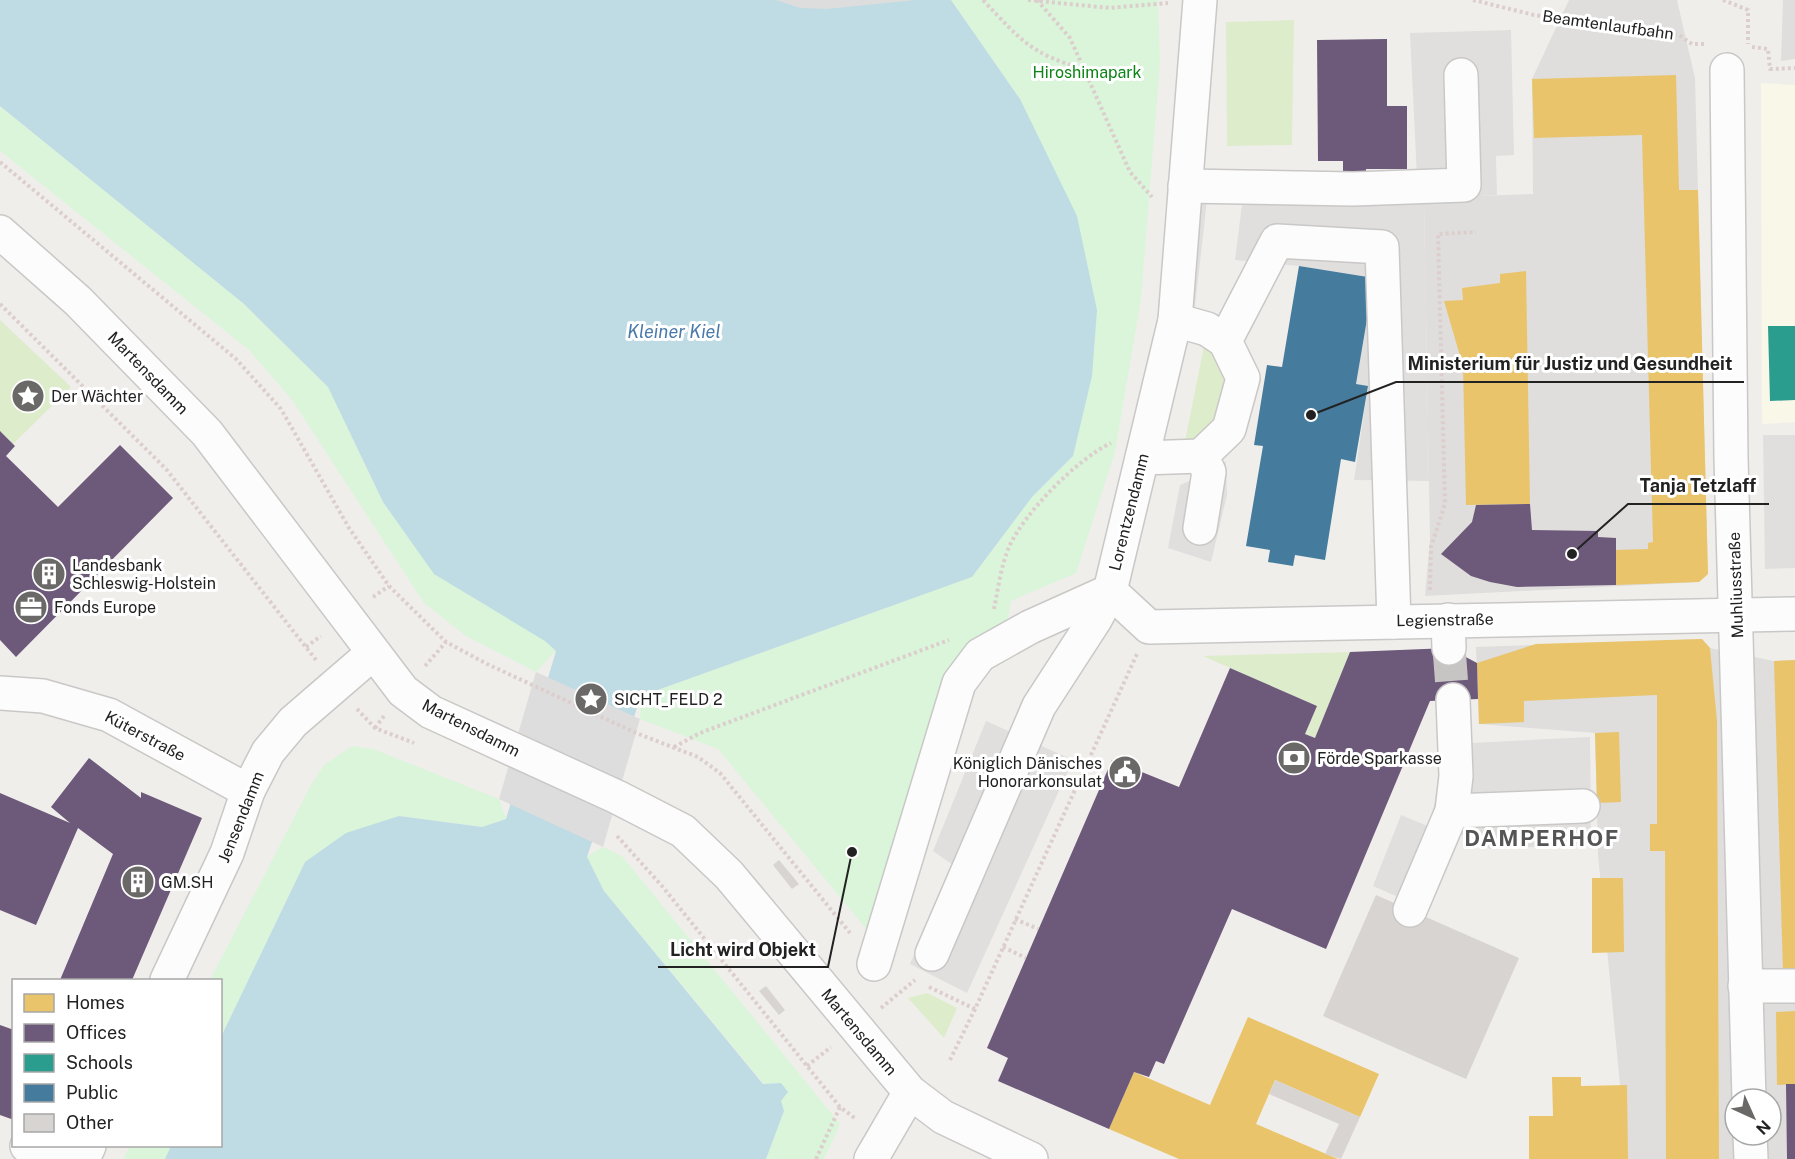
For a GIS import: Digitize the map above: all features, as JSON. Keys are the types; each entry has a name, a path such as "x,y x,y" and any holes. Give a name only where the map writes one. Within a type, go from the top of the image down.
{"street":[{"name":"Lorentzendamm","path":"874,964 959,683 980,655 1030,627 1110,591 1129,449 1175,320 1200,1"},
{"name":"Muhliusstraße","path":"1731,53 1731,458 1738,615 1749,1087"},
{"path":"1185,186 1353,189 1464,184 1461,75"},
{"name":"Martensdamm","path":"0,232 78,300 207,434 282,529 373,654 404,691 431,712 617,796 683,831 707,852 910,1092 943,1117 1031,1159"},
{"path":"1226,341 1277,241 1382,247 1394,622"},
{"path":"1129,449 1201,456 1229,429 1243,378 1226,341 1207,329 1175,320"},
{"path":"1200,528 1209,472 1201,456"},
{"path":"924,968 1039,706 1096,618 1110,591 1149,627"},
{"name":"Legienstraße","path":"1149,627 1394,622 1442,630 1795,614"},
{"name":"Jensendamm","path":"168,979 227,853 248,792 268,752 293,722 373,654"},
{"name":"Küterstraße","path":"0,693 43,696 109,715 248,792"},
{"path":"1410,910 1452,811 1456,776 1453,700"},
{"path":"1452,811 1583,806"},
{"path":"1745,986 1795,986"},
{"path":"877,1149 910,1092"},
{"path":"30,1147 64,1159"}],"path":[{"path":"983,0 1025,44 1052,60 1084,69"},
{"path":"1028,0 1110,8 1200,1"},
{"path":"1038,0 1070,38 1130,172 1154,199"},
{"name":"Beamtenlaufbahn","path":"1473,0 1534,15 1679,34 1692,44 1731,53 1748,46"},
{"path":"1723,0 1748,10 1748,46"},
{"path":"1731,53 1748,46 1768,49 1770,69 1795,68"},
{"path":"0,162 236,359 281,409 349,528 389,585 446,642 487,664 636,733 698,757 720,773 874,964"},
{"path":"1442,630 1431,548 1445,504 1438,234 1476,232"},
{"path":"0,304 166,469 318,662"},
{"path":"998,590 1009,548 1024,521 1056,485 1105,446 1129,449"},
{"path":"950,1060 1149,627"},
{"path":"673,748 700,733 957,637"},
{"path":"613,833 662,886 840,1107 877,1149"},
{"path":"1016,919 1038,929"},
{"path":"1003,947 1026,958"},
{"path":"924,968 975,1008"},
{"path":"881,1008 897,996"},
{"path":"807,1066 825,1052"},
{"path":"816,1159 840,1107"}],"shaded area":[{"path":"1569,0 1677,0 1695,78 1708,574 1699,582 1425,596 1430,540 1424,198 1533,194 1532,79"},
{"path":"1783,0 1795,0 1795,59 1781,61"},
{"path":"1511,30 1514,155 1496,156 1497,195 1424,199 1429,481 1354,480 1368,386 1356,384 1374,278 1299,266 1235,260 1243,197 1418,198 1410,33"},
{"path":"1761,83 1795,85 1795,422 1762,424"},
{"path":"1196,199 1207,200 1195,307 1184,307"},
{"path":"1763,435 1795,435 1795,568 1765,569"},
{"path":"1226,461 1227,495 1211,562 1168,548 1180,485 1209,472"},
{"path":"1702,639 1710,648 1774,661 1795,660 1795,1159 1627,1159 1598,854 1595,733 1479,724 1476,647"},
{"path":"986,721 1073,760 967,993 910,964 953,865 933,851"},
{"path":"1590,737 1591,844 1490,849 1456,832 1421,907 1373,886 1401,815 1430,827 1439,778 1474,776 1472,743"}],"green space":[{"name":"Hiroshimapark","path":"951,0 1158,0 1160,62 1141,299 1115,452 1076,573 1011,601 1003,646 958,655 929,730 877,942 718,749 640,719 641,696 972,577 1032,497 1073,456 1020,99"},
{"path":"1294,20 1292,145 1227,146 1226,22"},
{"path":"0,106 244,304 328,387 383,502 556,651 536,672 466,636 424,603 292,400 249,350 0,151"},
{"path":"0,320 71,387 13,444 0,431"},
{"path":"1206,336 1228,361 1222,423 1184,446"},
{"path":"1350,652 1315,738 1305,734 1317,706 1203,656"},
{"path":"352,746 373,749 499,799 506,819 482,827 399,816 305,862 222,1035 222,979 211,979 311,785 324,765"},
{"path":"603,847 622,856 840,1124 824,1159 766,1159 784,1111 780,1101 781,1083 764,1084 604,891 586,857"},
{"path":"927,993 957,1008 944,1038 908,998"},
{"path":"129,1147 171,1147 165,1159 123,1159"}],"water":[{"name":"Kleiner Kiel","path":"0,0 951,0 1020,99 1077,216 1097,310 1092,376 1073,456 1032,497 972,577 641,696 587,857 604,891 763,1084 781,1083 788,1092 781,1101 784,1111 766,1159 165,1159 171,1147 222,1147 222,1035 305,862 346,833 399,816 482,827 506,819 556,651 545,641 434,574 383,502 328,387 244,304 0,106"}],"pier":[{"path":"776,0 915,0 827,9 800,8"},
{"path":"536,672 640,719 603,847 499,799"}],"building: Homes":[{"path":"1676,75 1679,190 1698,190 1708,574 1699,582 1616,585 1615,550 1648,549 1648,543 1653,542 1642,135 1534,138 1532,79"},
{"path":"1526,271 1530,504 1466,505 1463,366 1444,301 1463,300 1462,288 1500,283 1500,274"},
{"path":"1702,639 1710,648 1717,721 1719,1159 1666,1159 1665,851 1650,851 1650,824 1657,824 1657,695 1524,701 1524,722 1479,724 1477,663 1536,644"},
{"path":"1795,660 1795,973 1783,973 1774,661"},
{"path":"1619,732 1621,802 1597,803 1595,733"},
{"path":"1592,878 1623,878 1624,952 1592,953"},
{"path":"1795,1011 1795,1084 1777,1085 1776,1012"},
{"path":"1248,1017 1379,1074 1360,1117 1275,1080 1256,1124 1338,1159 1179,1159 1109,1129 1134,1072 1210,1105"},
{"path":"1552,1077 1581,1077 1581,1086 1627,1085 1628,1159 1529,1159 1529,1116 1553,1116"}],"building: Offices":[{"path":"1387,39 1387,106 1407,106 1407,169 1366,169 1366,181 1343,181 1343,161 1318,161 1317,40"},
{"name":"Landesbank Schleswig-Holstein","path":"0,431 15,446 6,456 58,507 120,445 173,498 16,657 0,640"},
{"path":"1530,504 1532,530 1598,531 1598,537 1616,538 1616,585 1517,587 1471,576 1441,554 1472,522 1476,505"},
{"path":"1449,648 1477,663 1478,699 1430,701 1326,949 1232,909 1164,1064 1156,1061 1149,1077 1134,1072 1109,1129 998,1081 1008,1058 987,1048 1112,760 1179,787 1230,668 1317,706 1305,734 1315,738 1350,652"},
{"name":"GM.SH","path":"89,758 141,798 141,792 202,818 132,979 60,979 113,854 78,828 36,925 0,910 0,793 70,823 51,807"},
{"path":"0,1025 12,1029 12,1119 0,1115"},
{"path":"1786,1084 1795,1084 1795,1159 1787,1159"}],"building: Schools":[{"path":"1768,326 1795,326 1795,400 1770,401"}],"building: Public":[{"path":"1299,266 1374,278 1356,384 1368,386 1355,462 1341,459 1325,560 1295,555 1293,566 1268,562 1270,550 1246,546 1263,446 1254,445 1267,365 1282,367"}],"building: Other":[{"path":"779,860 799,884 792,889 773,865"},
{"path":"1376,895 1519,958 1466,1079 1323,1016"},
{"path":"766,986 785,1010 779,1015 759,991"},
{"path":"1275,1080 1360,1117 1341,1159 1325,1154 1339,1124 1269,1094"}],"tunnel":[{"path":"1449,648 1453,700"}],"place":[{"name":"Der Wächter","path":"28,396"},
{"name":"Ministerium für Justiz und Gesundheit","path":"1311,415"},
{"name":"Tanja Tetzlaff","path":"1572,554"},
{"name":"Landesbank Schleswig-Holstein","path":"49,574"},
{"name":"Fonds Europe","path":"31,607"},
{"name":"SICHT_FELD 2","path":"591,699"},
{"name":"Förde Sparkasse","path":"1294,758"},
{"name":"Königlich Dänisches Honorarkonsulat","path":"1125,772"},
{"name":"Licht wird Objekt","path":"852,852"},
{"name":"GM.SH","path":"138,882"}],"district":[{"name":"DAMPERHOF","path":"1542,838"}]}
